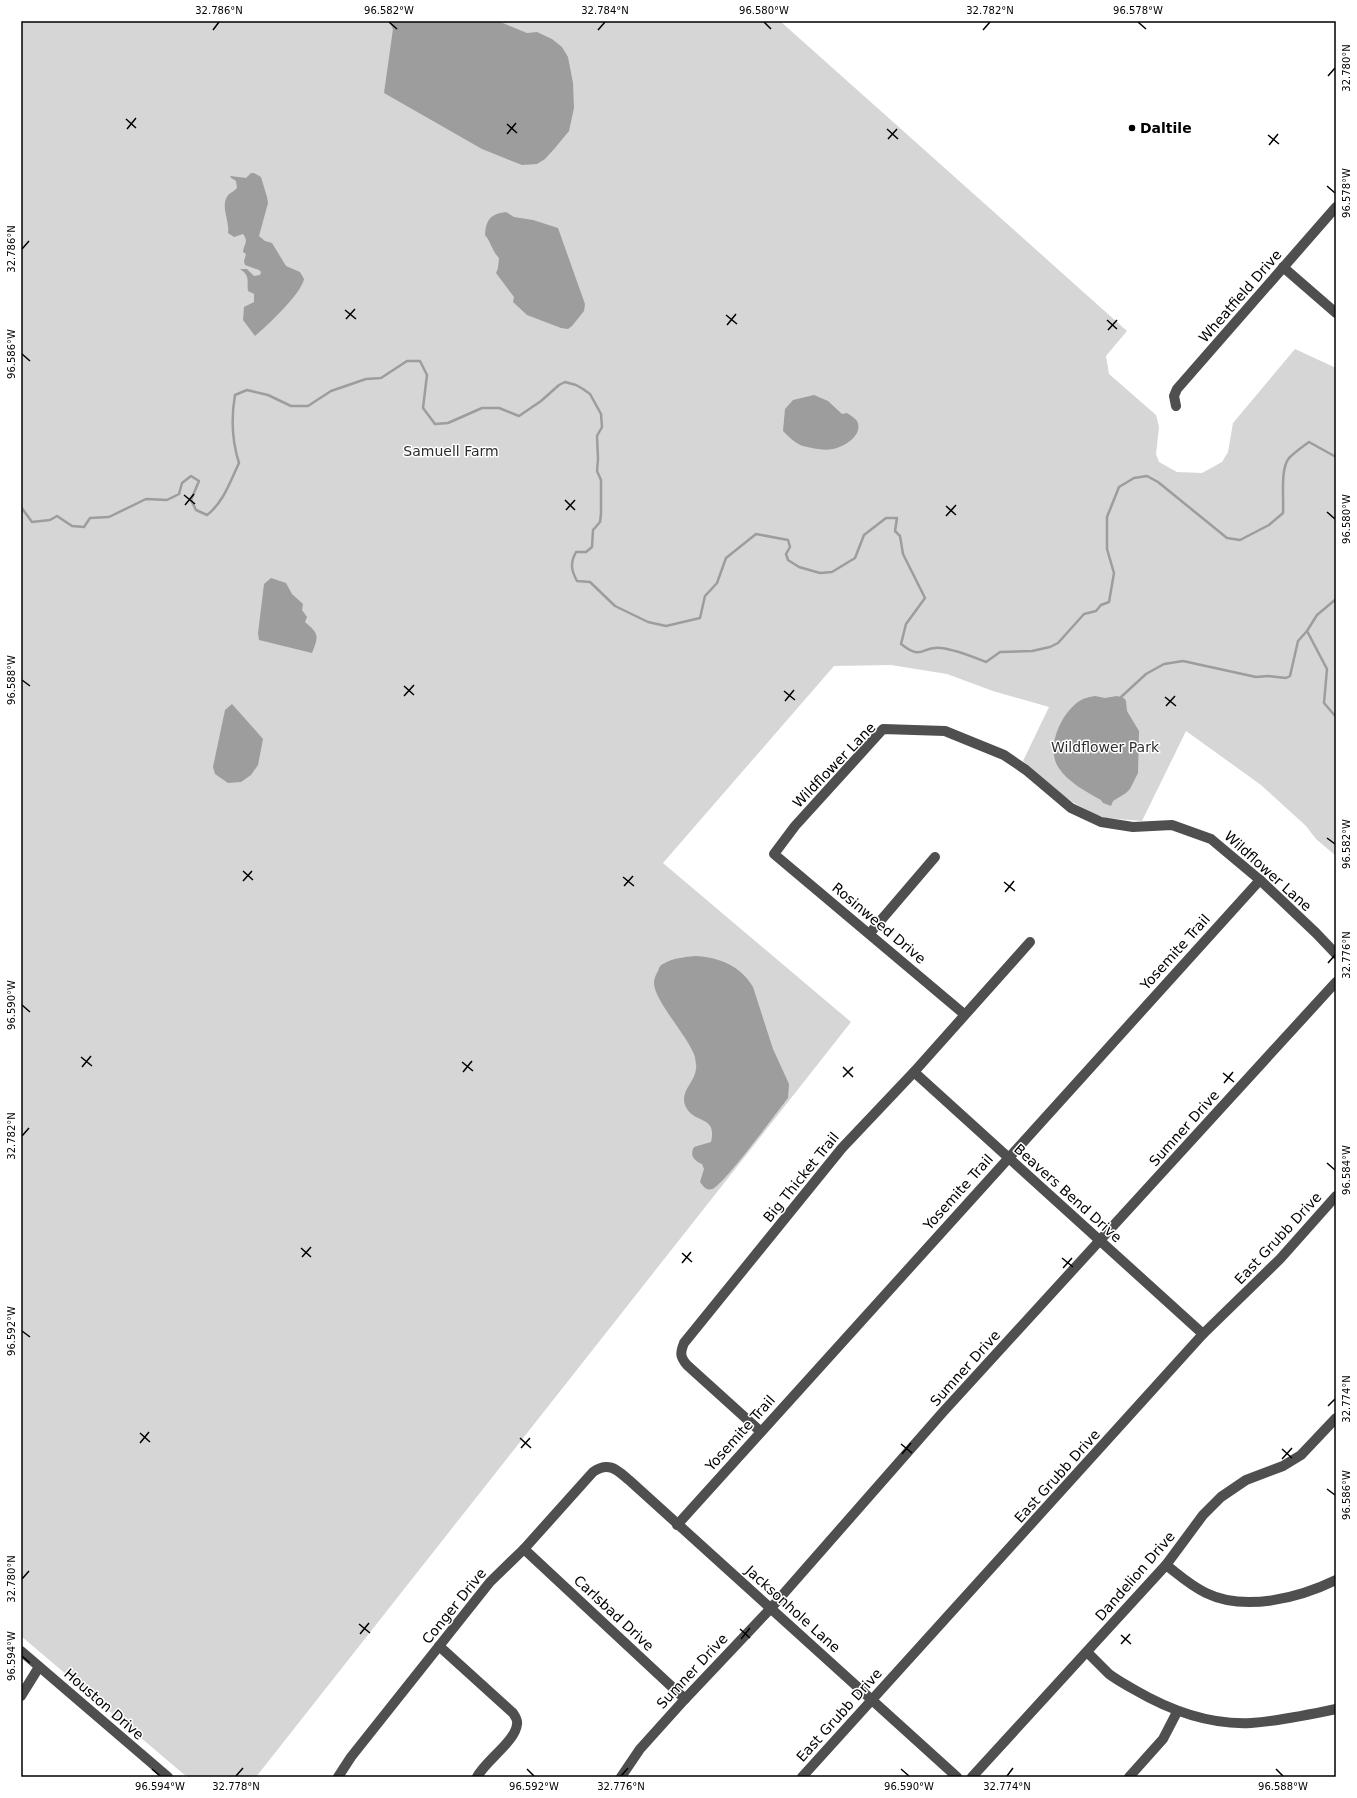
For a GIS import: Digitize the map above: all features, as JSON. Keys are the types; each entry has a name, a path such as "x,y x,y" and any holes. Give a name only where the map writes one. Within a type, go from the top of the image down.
{"street":[{"name":"Wheatfield Drive","path":"1176,406 1174,396 1177,389 1336,207"},
{"path":"1283,267 1336,313"},
{"name":"Wildflower Lane","path":"774,854 795,826 883,729 944,731 1004,755 1026,770 1071,808 1101,822 1133,827 1172,825 1211,839 1260,880 1336,954"},
{"name":"Rosinweed Drive","path":"774,854 870,933 964,1014"},
{"path":"870,933 935,858"},
{"name":"Yosemite Trail","path":"677,1525 760,1431 1260,880"},
{"name":"Big Thicket Trail","path":"760,1431 687,1365 682,1359 680,1352 684,1343 810,1190 842,1148 914,1072 964,1014 1030,942"},
{"name":"Sumner Drive","path":"621,1777 640,1749 685,1698 771,1608 943,1412 1336,982"},
{"name":"Beavers Bend Drive","path":"914,1072 1203,1334"},
{"name":"East Grubb Drive","path":"802,1777 1203,1334 1275,1264 1336,1196"},
{"name":"Dandelion Drive","path":"972,1777 1166,1564 1203,1516 1221,1497 1246,1480 1283,1466 1302,1455 1336,1418"},
{"name":"Jacksonhole Lane","path":"606,1466 614,1468 629,1480 957,1777"},
{"name":"Conger Drive","path":"338,1777 351,1757 490,1582 524,1549 593,1472 606,1466"},
{"name":"Carlsbad Drive","path":"524,1549 685,1698"},
{"path":"1166,1564 1194,1587 1220,1599 1234,1602 1265,1601 1284,1598 1317,1589 1336,1580"},
{"path":"440,1646 513,1713 518,1724 513,1735 477,1777"},
{"name":"Houston Drive","path":"21,1651 168,1777"},
{"path":"1087,1652 1110,1674 1122,1683 1177,1712 1216,1721 1250,1723 1277,1720 1336,1709"},
{"path":"21,1696 39,1667"},
{"path":"1129,1777 1163,1739 1177,1712"}],"green space":[{"name":"Samuell Farm","path":"21,21 780,21 1127,331 1106,356 1109,374 1156,415 1159,427 1156,454 1159,462 1177,472 1202,473 1222,462 1228,452 1233,423 1295,349 1336,368 1336,856 1316,839 1306,826 1261,785 1186,731 1142,821 1106,818 1094,814 1074,803 1061,794 1023,761 1049,707 993,691 947,674 891,665 834,666 663,863 851,1022 256,1777 187,1777 21,1636"}],"shaded area":[{"path":"389,21 498,21 527,33 537,32 552,39 562,47 568,57 573,83 574,108 569,131 545,159 537,164 522,165 482,149 384,93 393,29"},
{"path":"251,173 261,177 268,203 259,236 265,241 272,243 286,266 300,272 304,279 302,285 291,301 255,336 243,320 244,307 254,302 254,294 248,291 247,276 240,269 247,269 254,276 260,275 261,272 245,265 244,261 246,254 243,252 246,239 243,234 234,237 228,233 225,208 226,198 237,188 236,181 230,177 246,178"},
{"path":"506,212 514,217 533,220 558,228 585,304 584,311 568,329 561,328 527,315 513,302 514,297 496,273 499,258 485,235 486,225 496,214"},
{"path":"814,395 828,401 842,414 847,413 857,421 858,431 852,440 837,448 825,450 798,444 783,431 785,409 793,400"},
{"path":"271,578 286,583 292,594 303,604 302,610 307,617 305,622 313,630 317,639 312,653 259,640 258,633 264,584"},
{"path":"1095,696 1105,698 1117,696 1124,698 1126,701 1127,711 1139,731 1138,773 1130,789 1113,801 1111,806 1103,803 1101,800 1083,790 1067,778 1058,767 1055,759 1054,750 1057,732 1066,714 1080,701"},
{"path":"232,704 263,739 258,765 251,775 241,782 228,783 215,774 213,767 225,710"},
{"path":"695,956 712,958 728,964 736,968 748,980 753,987 773,1049 789,1084 788,1098 727,1176 712,1189 705,1188 700,1182 704,1169 702,1164 692,1156 694,1147 711,1142 711,1128 705,1121 691,1114 684,1103 685,1093 695,1074 695,1057 686,1039 659,998 655,990 654,982 662,964 683,957"}],"waterway":[{"path":"21,507 32,522 50,520 57,516 72,526 84,527 90,518 109,517 146,499 167,500 179,494 182,483 191,476 199,481 191,500 196,510 207,515 222,498 239,463 234,438 234,404 235,395 247,390 268,395 291,406 308,406 331,391 366,379 381,378 407,361 420,361 427,375 423,408 435,424 448,423 482,408 499,408 519,416 565,382 576,385 590,394 601,414 602,427 597,436 597,471 601,480 600,522 593,530 592,547 586,552 576,552 574,556 572,566 573,573 577,581 590,582 615,606 648,622 666,626 700,618 705,596 717,583 726,558 756,534 788,540 790,547 786,554 788,560 799,567 820,573 832,572 855,558 864,535 886,518 897,518 895,531 900,536 903,554 925,598 906,624 901,644 914,652 941,648 969,655 986,662 1000,652 1032,651 1050,647 1058,643 1084,614 1096,611 1101,605 1109,602 1114,573 1107,549 1107,517 1119,487 1134,478 1147,476 1158,482 1227,538 1240,540 1269,525 1283,513 1283,476 1284,469 1289,458 1309,442 1336,457"},
{"path":"1336,599 1317,615 1307,631 1327,669 1324,703 1336,717"},
{"path":"1121,697 1146,674 1164,664 1183,661 1256,677 1268,676 1286,678 1290,676 1298,641 1307,631"}],"place":[{"name":"Daltile","path":"1132,128"}],"park label":[{"name":"Wildflower Park","path":"1105,747"}]}
